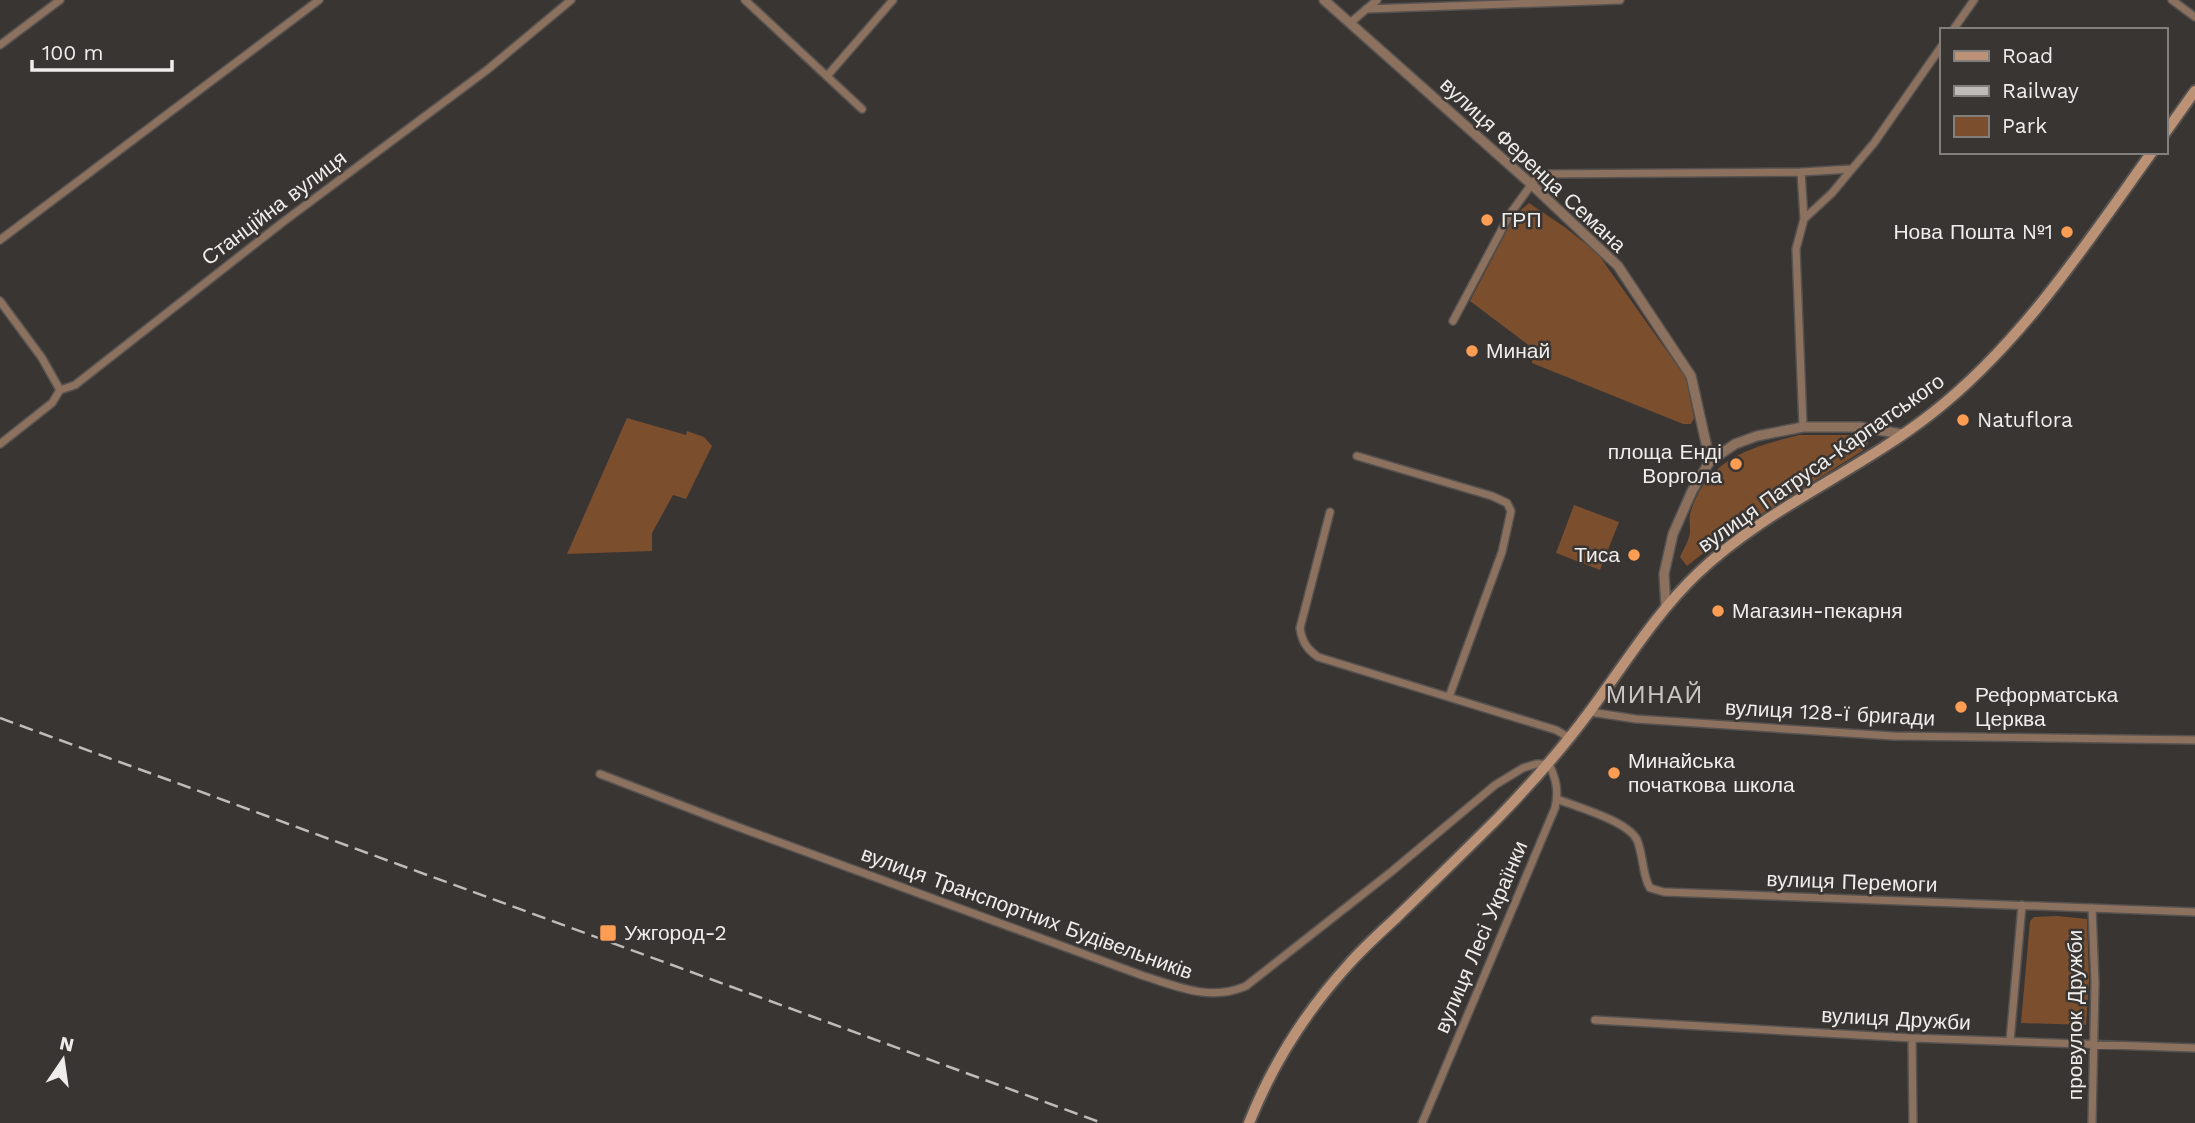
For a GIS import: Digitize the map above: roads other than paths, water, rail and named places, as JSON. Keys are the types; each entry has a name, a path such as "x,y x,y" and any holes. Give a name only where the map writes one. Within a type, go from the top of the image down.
{"main road":[{"path":"2167,130 2195,91"},
{"name":"вулиця Патруса-Карпатського","path":"1666,607 1695,576 1727,548 1902,434 1976,376 2080,253 2151,154"},
{"path":"1249,1123 1269,1079 1315,1005 1349,963 1549,764 1666,607"}],"street":[{"path":"0,45 60,0"},
{"path":"0,240 319,0"},
{"name":"Станційна вулиця","path":"0,444 52,403 60,390 75,385 283,222 487,70 571,0"},
{"path":"745,0 862,109"},
{"path":"827,76 892,0"},
{"name":"вулиця Ференца Семана","path":"1324,0 1531,184 1618,266 1686,365 1694,384 1710,461"},
{"path":"1350,23 1377,0"},
{"path":"1366,9 1620,0"},
{"path":"1954,28 1974,0"},
{"path":"2172,0 2195,17"},
{"path":"1804,219 1832,193 1874,143 1940,48"},
{"path":"1453,321 1510,215 1539,174 1801,172 1852,169"},
{"path":"1801,172 1804,219 1796,249 1803,427"},
{"path":"0,301 42,358 60,390"},
{"path":"1666,607 1664,574 1673,534 1692,491 1710,461 1735,444 1757,436 1803,427 1860,427 1902,434"},
{"path":"1357,456 1492,496 1507,503 1511,511 1502,552 1449,697"},
{"path":"1331,512 1301,623 1301,640 1309,651 1318,657 1556,730 1570,738"},
{"name":"вулиця 128-ї бригади","path":"1590,712 1636,719 1893,736 2195,740"},
{"path":"1549,764 1556,779 1557,799"},
{"name":"вулиця Транспортних Будівельників","path":"600,774 1141,975 1192,991 1214,994 1231,993 1246,986 1391,872 1495,785 1523,768 1549,764"},
{"name":"вулиця Перемоги","path":"1557,799 1631,832 1641,853 1648,884 1656,890 2195,912"},
{"name":"вулиця Лесі Українки","path":"1422,1123 1557,799"},
{"path":"2010,1041 2022,905"},
{"name":"провулок Дружби","path":"2092,908 2095,983 2092,1123"},
{"name":"вулиця Дружби","path":"1595,1020 1912,1038 2195,1048"},
{"path":"1912,1038 1913,1123"}],"railway":[{"path":"0,718 1102,1123"}],"place":[{"name":"ГРП","path":"1487,220"},
{"name":"Нова Пошта №1","path":"2067,232"},
{"name":"Минай","path":"1472,351"},
{"name":"Natuflora","path":"1963,420"},
{"name":"площа Енді Воргола","path":"1736,464"},
{"name":"Тиса","path":"1634,555"},
{"name":"Магазин-пекарня","path":"1718,611"},
{"name":"Реформатська Церква","path":"1961,707"},
{"name":"Минайська початкова школа","path":"1614,773"},
{"name":"Ужгород-2","path":"608,933"}],"district":[{"name":"МИНАЙ","path":"1655,695"}]}
